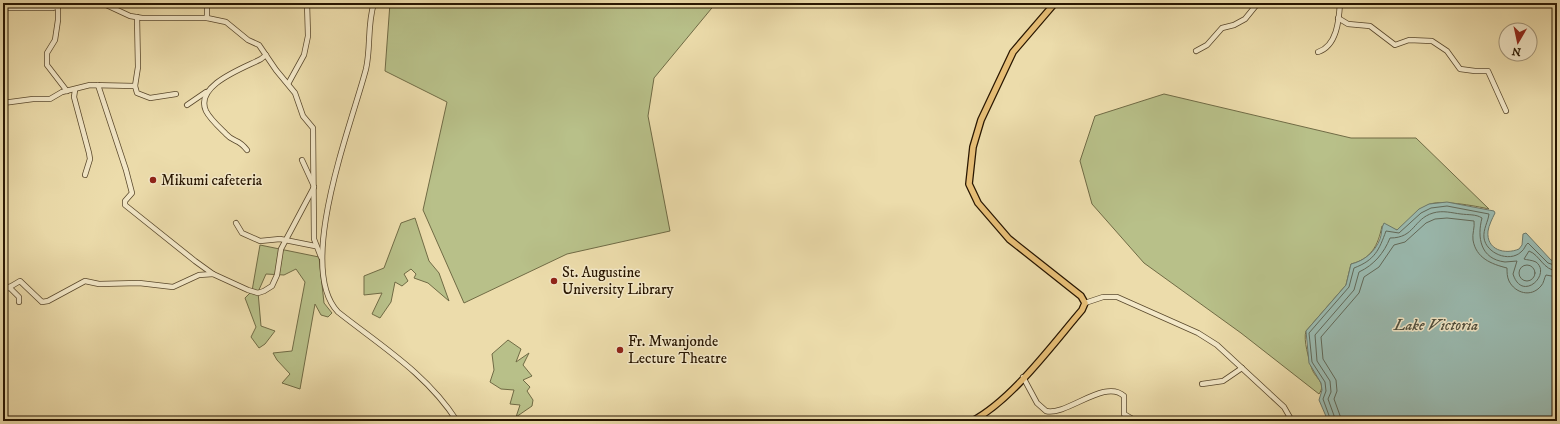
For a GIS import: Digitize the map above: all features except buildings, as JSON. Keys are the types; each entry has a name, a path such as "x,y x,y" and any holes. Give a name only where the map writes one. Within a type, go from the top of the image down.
{"main road":[{"path":"972,421 990,408 1023,377 1082,310 1085,303 1081,296 1009,239 978,203 969,184 973,147 981,120 1012,52 1055,3"}],"street":[{"path":"4,3 3,8 61,4 55,42 47,53 47,65 67,91"},
{"path":"102,3 108,4 122,12 137,17 207,18 226,22 248,40 259,45 299,98 305,118 313,128 315,246 322,258"},
{"path":"207,3 207,18"},
{"path":"288,84 305,50 308,36 308,3"},
{"path":"374,3 369,29 366,68 336,169 322,258 326,289 332,306 422,378 442,400 456,421"},
{"path":"1036,3 1040,5 1055,3"},
{"path":"1196,51 1207,45 1222,28 1234,25 1245,19 1258,3"},
{"path":"1318,52 1324,50 1330,44 1338,18 1340,3"},
{"path":"137,17 138,67 135,86 137,93 147,98 176,94"},
{"path":"1338,18 1348,24 1370,26 1395,45 1409,40 1432,41 1447,51 1460,69 1488,71 1506,111"},
{"path":"187,105 223,79 266,55"},
{"path":"98,85 132,193 125,201 125,205 213,274 258,293 272,286 277,275 281,249 314,186"},
{"path":"3,103 33,99 50,99 59,93 98,85 135,86"},
{"path":"75,90 74,97 89,153 88,166 85,175"},
{"path":"206,92 204,105 209,115 228,136 240,141 248,150"},
{"path":"302,160 314,186"},
{"path":"236,223 242,233 256,240 265,242 286,240 315,246"},
{"path":"3,291 18,281 22,282 42,302 48,301 85,281 99,284 133,283 173,287 199,275 213,274"},
{"path":"9,287 19,297 19,302"},
{"path":"1085,303 1103,297 1123,299 1198,333 1217,345 1284,407 1292,421"},
{"path":"1202,384 1223,381 1242,368"},
{"path":"1023,377 1037,403 1046,411 1060,411 1087,398 1105,392 1116,392 1124,396 1124,414 1136,421"},
{"path":"1151,421 1168,421"}],"green space":[{"path":"390,3 716,3 654,78 648,116 670,231 567,254 464,303 423,210 447,102 385,71"},
{"path":"1164,94 1351,138 1416,138 1489,209 1457,204 1433,203 1420,211 1397,230 1382,226 1376,245 1372,251 1364,259 1351,264 1346,285 1306,331 1305,335 1309,360 1313,372 1320,381 1322,387 1319,394 1241,333 1144,263 1092,204 1080,161 1095,116"},
{"path":"415,218 429,261 439,273 449,301 428,283 414,278 416,274 411,269 404,274 408,281 402,286 395,282 391,302 380,318 372,314 382,293 364,295 364,276 384,268 401,223"},
{"path":"260,245 319,257 324,303 332,313 328,317 321,315 315,304 300,389 282,383 290,374 277,360 273,353 292,351 305,282 296,269 284,275 266,274 258,292 261,326 275,331 265,344 259,348 251,337 256,327 245,298 252,291"},
{"path":"508,340 521,349 516,362 529,353 523,365 532,376 523,380 530,387 527,391 533,400 532,406 516,417 520,405 510,404 514,390 501,389 490,382 494,370 492,354"}],"water":[{"name":"Lake Victoria","path":"1447,202 1494,211 1495,213 1488,229 1488,237 1493,247 1503,251 1514,251 1519,249 1522,245 1523,234 1526,233 1551,260 1557,263 1557,421 1328,421 1319,400 1322,390 1321,383 1309,363 1306,331 1346,285 1351,264 1365,258 1378,244 1384,223 1397,230 1419,209 1429,204"}],"place":[{"name":"Mikumi cafeteria","path":"153,180"},
{"name":"St. Augustine University Library","path":"554,281"},
{"name":"Fr. Mwanjonde Lecture Theatre","path":"620,350"}]}
